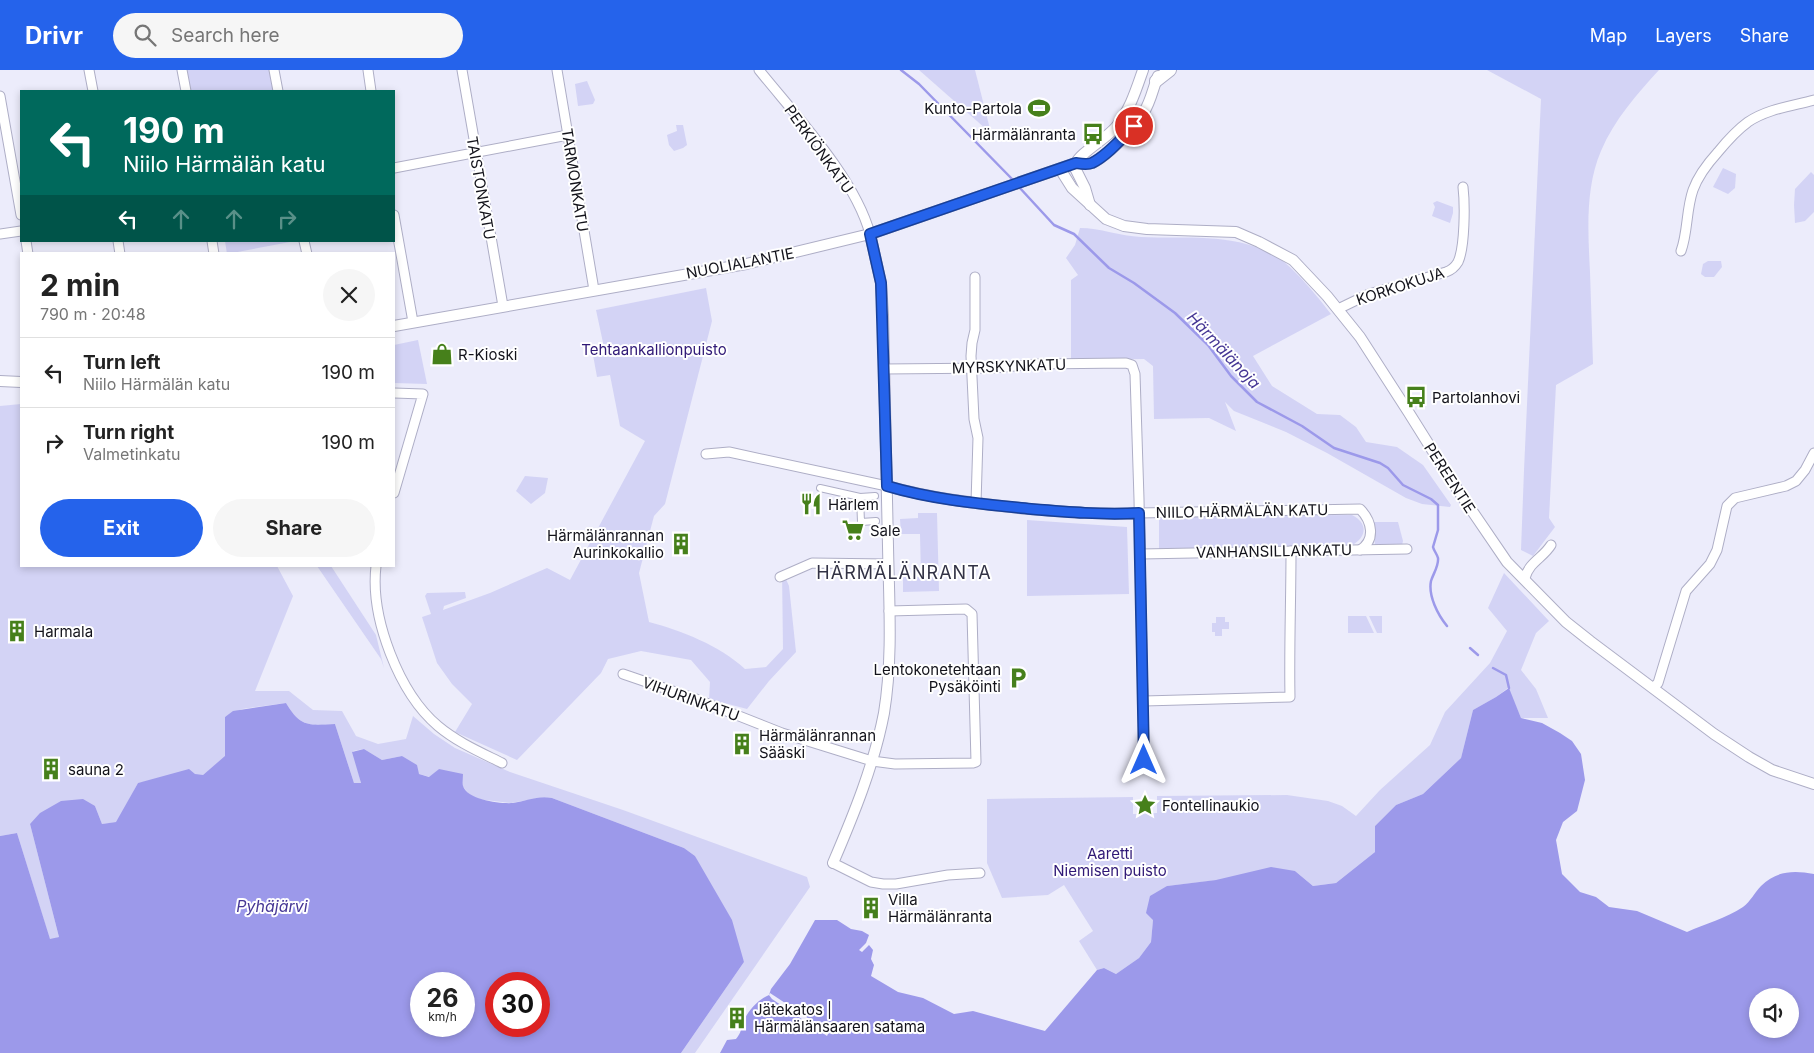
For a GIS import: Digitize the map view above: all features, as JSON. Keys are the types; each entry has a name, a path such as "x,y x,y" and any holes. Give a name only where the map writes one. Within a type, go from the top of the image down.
{"main road":[{"path":"1158,75 1170,70"}],"street":[{"path":"89,70 93,90"},
{"path":"182,70 186,90"},
{"path":"274,70 278,90"},
{"path":"368,70 372,90"},
{"name":"TAISTONKATU","path":"462,70 474,152 502,306"},
{"name":"TARMONKATU","path":"557,70 594,290"},
{"name":"PERKIÖNKATU","path":"760,70 847,182 866,218 870,234"},
{"name":"NUOLIALANTIE","path":"1075,164 1079,157 1105,138 1121,120 1128,108 1143,70"},
{"name":"NUOLIALANTIE","path":"395,326 746,264 870,234 1075,164 1092,163 1120,140 1146,111 1158,75"},
{"path":"0,96 20,208"},
{"path":"1680,251 1686,230 1690,201 1696,184 1708,164 1724,144 1744,125 1757,117 1814,100"},
{"path":"395,168 568,135"},
{"path":"1075,164 1091,207"},
{"name":"PEREENTIE","path":"1060,169 1072,188 1106,219 1124,226 1147,229 1236,232 1293,260 1338,310 1380,366 1451,480 1507,562 1566,622 1714,734 1772,770 1814,784"},
{"name":"KORKOKUJA","path":"1338,310 1369,294 1446,272 1455,267 1459,260 1465,216 1463,187"},
{"path":"395,221 412,322"},
{"path":"0,234 20,230"},
{"path":"870,234 881,283 887,486 889,665 886,698 872,761 858,803 833,863 871,882 883,884 896,884 948,875 980,874"},
{"path":"975,276 976,330 972,343 972,368 974,419 978,438 976,503"},
{"name":"MYRSKYNKATU","path":"884,369 994,368 1037,364 1126,363 1132,365 1135,374 1139,513"},
{"path":"0,381 20,382"},
{"path":"395,393 423,394 395,490"},
{"path":"706,454 729,452 887,486"},
{"path":"1653,688 1658,683 1686,591 1710,564 1717,550 1727,506 1735,498 1786,486 1796,481 1806,470 1814,453"},
{"name":"NIILO HÄRMÄLÄN KATU","path":"887,486 935,497 1064,512 1139,513 1360,509 1369,520 1371,536 1366,546 1360,550"},
{"path":"820,488 860,497 875,496"},
{"path":"860,497 861,522 876,521"},
{"path":"1139,513 1144,760"},
{"path":"1524,578 1527,568 1547,551 1551,545"},
{"name":"VANHANSILLANKATU","path":"1141,554 1407,550"},
{"path":"1144,701 1290,697 1291,551"},
{"path":"780,577 812,563 888,564"},
{"path":"376,567 376,594 382,627 389,651 405,685 419,706 437,725 472,748 502,763"},
{"name":"VIHURINKATU","path":"623,674 696,699 782,732 872,761 896,764 976,762 974,617 966,609 889,611"}],"green space":[{"path":"185,70 269,70 273,90 189,90"},
{"path":"919,70 975,70 990,129 986,129"},
{"path":"1487,70 1659,70 1634,98 1612,129 1601,151 1592,180 1588,226 1593,364 1556,385 1549,518 1555,527 1533,556 1521,550 1541,99"},
{"path":"587,81 595,100 593,104 578,106 575,84"},
{"path":"676,125 683,125 687,145 674,151 669,145 667,135 677,131"},
{"path":"1723,168 1736,174 1735,188 1728,194 1713,187"},
{"path":"1811,172 1814,175 1814,212 1805,221 1795,223 1795,189"},
{"path":"1437,201 1453,207 1450,223 1432,216 1435,207 1433,203"},
{"path":"1080,228 1141,237 1229,240 1263,250 1286,263 1331,314 1253,356 1272,386 1317,414 1340,415 1356,427 1366,442 1397,447 1423,465 1451,505 1450,507 1422,504 1406,498 1286,432 1234,411 1225,402 1236,431 1209,418 1154,419 1153,366 1144,359 1071,360 1071,280 1078,275 1066,258 1075,245"},
{"path":"225,242 290,242 238,252 227,252"},
{"path":"1708,261 1721,261 1722,267 1714,277 1705,277 1701,274 1703,264"},
{"name":"Tehtaankallionpuisto","path":"706,288 712,321 665,504 654,516 639,573 649,622 700,640 735,660 745,669 766,667 783,649 782,570 789,586 796,652 769,681 747,709 709,699 710,682 691,660 641,651 608,659 601,673 517,760 455,732 472,704 452,684 437,663 422,617 431,614 425,596 427,593 465,592 466,598 444,606 443,610 490,593 547,568 570,580 645,441 620,426 610,375 597,377 593,355 605,352 596,310"},
{"path":"418,340 427,384 395,383 395,345"},
{"path":"20,404 20,567 278,567 293,596 255,691 289,691 313,710 342,711 356,736 378,744 406,739 413,716 434,734 455,748 510,772 623,810 807,877 810,887 695,1053 681,1053 744,962 695,856 684,848 552,798 545,797 511,803 477,799 439,769 430,777 419,774 402,756 382,760 364,749 353,751 361,783 354,783 335,724 318,725 301,721 286,703 242,709 225,717 226,756 203,775 138,783 117,822 102,824 95,806 30,824 59,937 50,940 17,833 0,836 0,406"},
{"path":"525,476 548,478 545,493 531,504 516,491"},
{"path":"918,513 937,513 939,591 903,592 903,577 921,577 920,534 901,534 900,519 918,518"},
{"path":"1352,515 1361,522 1364,530 1361,538 1352,545 1159,549 1159,517"},
{"path":"1027,520 1127,527 1129,594 1027,596"},
{"path":"1374,522 1398,522 1403,541 1402,545 1375,546"},
{"path":"318,567 332,567 376,635 384,668 381,659"},
{"name":"Aaretti Niemisen puisto","path":"1504,573 1549,621 1536,633 1521,670 1536,689 1548,718 1521,718 1508,688 1473,710 1461,758 1423,794 1396,805 1375,826 1375,852 1336,883 1313,886 1295,871 1167,886 1153,920 1151,942 1139,958 1116,974 1104,968 1097,970 1079,941 1093,931 1064,885 1048,895 1002,898 987,863 987,799 1133,797 1133,814 1157,813 1157,796 1287,795 1328,801 1342,806 1356,816 1380,790 1430,745 1445,712 1490,663 1507,631 1488,608"},
{"path":"1348,616 1366,616 1374,633 1348,633"},
{"path":"1369,616 1382,616 1382,633 1377,633"},
{"path":"1216,617 1225,617 1225,622 1229,622 1229,629 1222,629 1222,636 1215,636 1215,632 1212,632 1212,623 1216,623"}],"water":[{"path":"1509,688 1521,718 1542,723 1560,733 1572,741 1581,754 1585,780 1577,811 1563,822 1556,840 1562,874 1580,892 1596,897 1609,907 1637,911 1687,932 1723,918 1743,907 1761,886 1773,877 1792,872 1814,874 1814,1053 720,1053 727,1040 736,1039 752,1007 769,995 771,989 790,964 815,920 837,920 851,929 862,931 869,935 866,943 859,950 862,952 869,945 873,950 871,959 874,965 871,976 898,992 923,998 954,1014 973,1011 1045,1031 1097,970 1104,968 1116,974 1139,958 1151,942 1153,920 1146,913 1150,896 1167,886 1216,880 1271,867 1295,871 1313,886 1336,883 1375,852 1375,826 1396,805 1423,794 1461,758 1473,710"},
{"name":"Pyhäjärvi","path":"286,703 301,721 318,725 335,724 354,783 361,783 352,752 364,749 382,760 402,756 417,765 419,774 429,777 439,769 463,774 463,785 466,791 477,798 493,802 513,803 537,798 552,798 684,848 695,856 732,920 744,962 681,1053 0,1053 0,836 17,833 50,939 59,937 30,824 40,813 61,801 83,799 95,806 102,824 116,822 138,783 189,769 195,774 203,775 225,756 225,717 233,711"}],"pier":[{"path":"770,993 829,1032 827,1036 772,999 769,995"}],"waterway":[{"name":"Härmälänoja","path":"901,70 919,84 1014,181"},
{"name":"Härmälänoja","path":"1019,187 1054,225 1074,234 1109,268 1134,283 1175,313 1208,345 1231,376 1257,402 1302,426 1334,448 1380,463 1388,468 1403,485 1431,499 1438,505 1438,530 1433,547 1438,561 1430,587 1435,605 1447,626"},
{"name":"Härmälänoja","path":"1470,648 1478,655"},
{"name":"Härmälänoja","path":"1493,668 1506,675 1509,688"}],"place":[{"name":"Kunto-Partola","path":"1039,108"},
{"name":"Härmälänranta","path":"1093,134"},
{"name":"R-Kioski","path":"442,354"},
{"name":"Partolanhovi","path":"1416,397"},
{"name":"Härlem","path":"811,504"},
{"name":"Sale","path":"853,530"},
{"name":"Härmälänrannan Aurinkokallio","path":"681,544"},
{"name":"Harmala","path":"17,631"},
{"name":"Lentokonetehtaan Pysäköinti","path":"1018,678"},
{"name":"Härmälänrannan Sääski","path":"742,744"},
{"name":"sauna 2","path":"51,769"},
{"name":"Fontellinaukio","path":"1145,805"},
{"name":"Villa Härmälänranta","path":"871,908"},
{"name":"Jätekatos | Härmälänsaaren satama","path":"737,1018"}],"district":[{"name":"HÄRMÄLÄNRANTA","path":"904,572"}],"route":[{"path":"1134,126 1092,163 1076,163 870,234 881,283 887,486 935,497 988,505 1064,512 1139,513 1144,760"}]}
